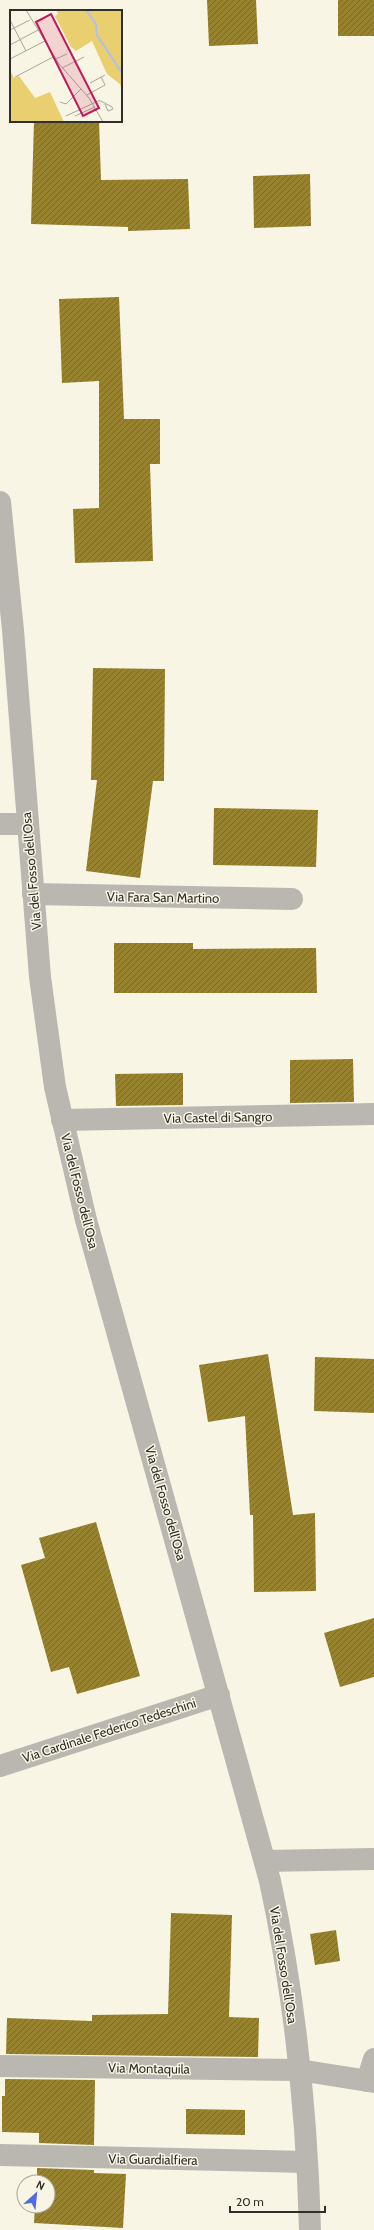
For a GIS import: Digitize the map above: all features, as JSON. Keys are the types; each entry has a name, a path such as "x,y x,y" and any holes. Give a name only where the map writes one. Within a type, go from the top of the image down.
{"street":[{"name":"Via del Fosso dell'Osa","path":"0,502 13,630 27,824 44,1015 62,1120 86,1220 219,1694 264,1861 282,1940 298,2070 310,2230"},
{"path":"0,824 27,824"},
{"name":"Via Fara San Martino","path":"33,894 292,899"},
{"name":"Via Castel di Sangro","path":"62,1120 374,1114"},
{"name":"Via Cardinale Federico Tedeschini","path":"0,1766 219,1694"},
{"path":"264,1861 374,1859"},
{"path":"298,2070 370,2081 374,2059"},
{"name":"Via Montaquila","path":"0,2066 298,2070"},
{"name":"Via Guardialfiera","path":"0,2155 306,2162"}],"building":[{"path":"207,0 256,0 258,44 209,46"},
{"path":"338,0 374,0 374,36 338,36"},
{"path":"34,122 99,122 101,180 188,179 190,229 128,231 128,227 31,224"},
{"path":"310,174 311,226 254,228 253,176"},
{"path":"119,297 124,419 160,419 160,464 150,464 153,561 75,563 73,509 99,508 99,381 62,383 59,299"},
{"path":"93,668 165,669 164,781 153,781 140,878 86,871 97,780 91,780"},
{"path":"214,808 318,810 316,867 213,865"},
{"path":"114,943 193,943 193,949 316,948 317,993 114,993"},
{"path":"353,1059 354,1102 290,1103 290,1060"},
{"path":"183,1073 183,1105 116,1106 115,1074"},
{"path":"268,1354 293,1515 315,1513 316,1591 254,1592 253,1515 250,1515 245,1416 208,1422 199,1365"},
{"path":"315,1357 374,1359 374,1413 314,1411"},
{"path":"96,1522 140,1676 77,1694 69,1667 51,1672 21,1565 45,1558 39,1538"},
{"path":"374,1618 374,1677 340,1687 324,1633"},
{"path":"171,1913 232,1915 229,2017 259,2018 258,2057 6,2054 7,2018 92,2021 92,2015 168,2014"},
{"path":"336,1930 340,1961 315,1965 310,1934"},
{"path":"5,2079 95,2080 94,2145 39,2143 39,2133 2,2132 2,2096 5,2096"},
{"path":"186,2109 245,2110 245,2135 186,2134"},
{"path":"37,2168 94,2170 94,2173 126,2174 123,2228 34,2223 35,2214 56,2214 56,2174 37,2174"}]}
